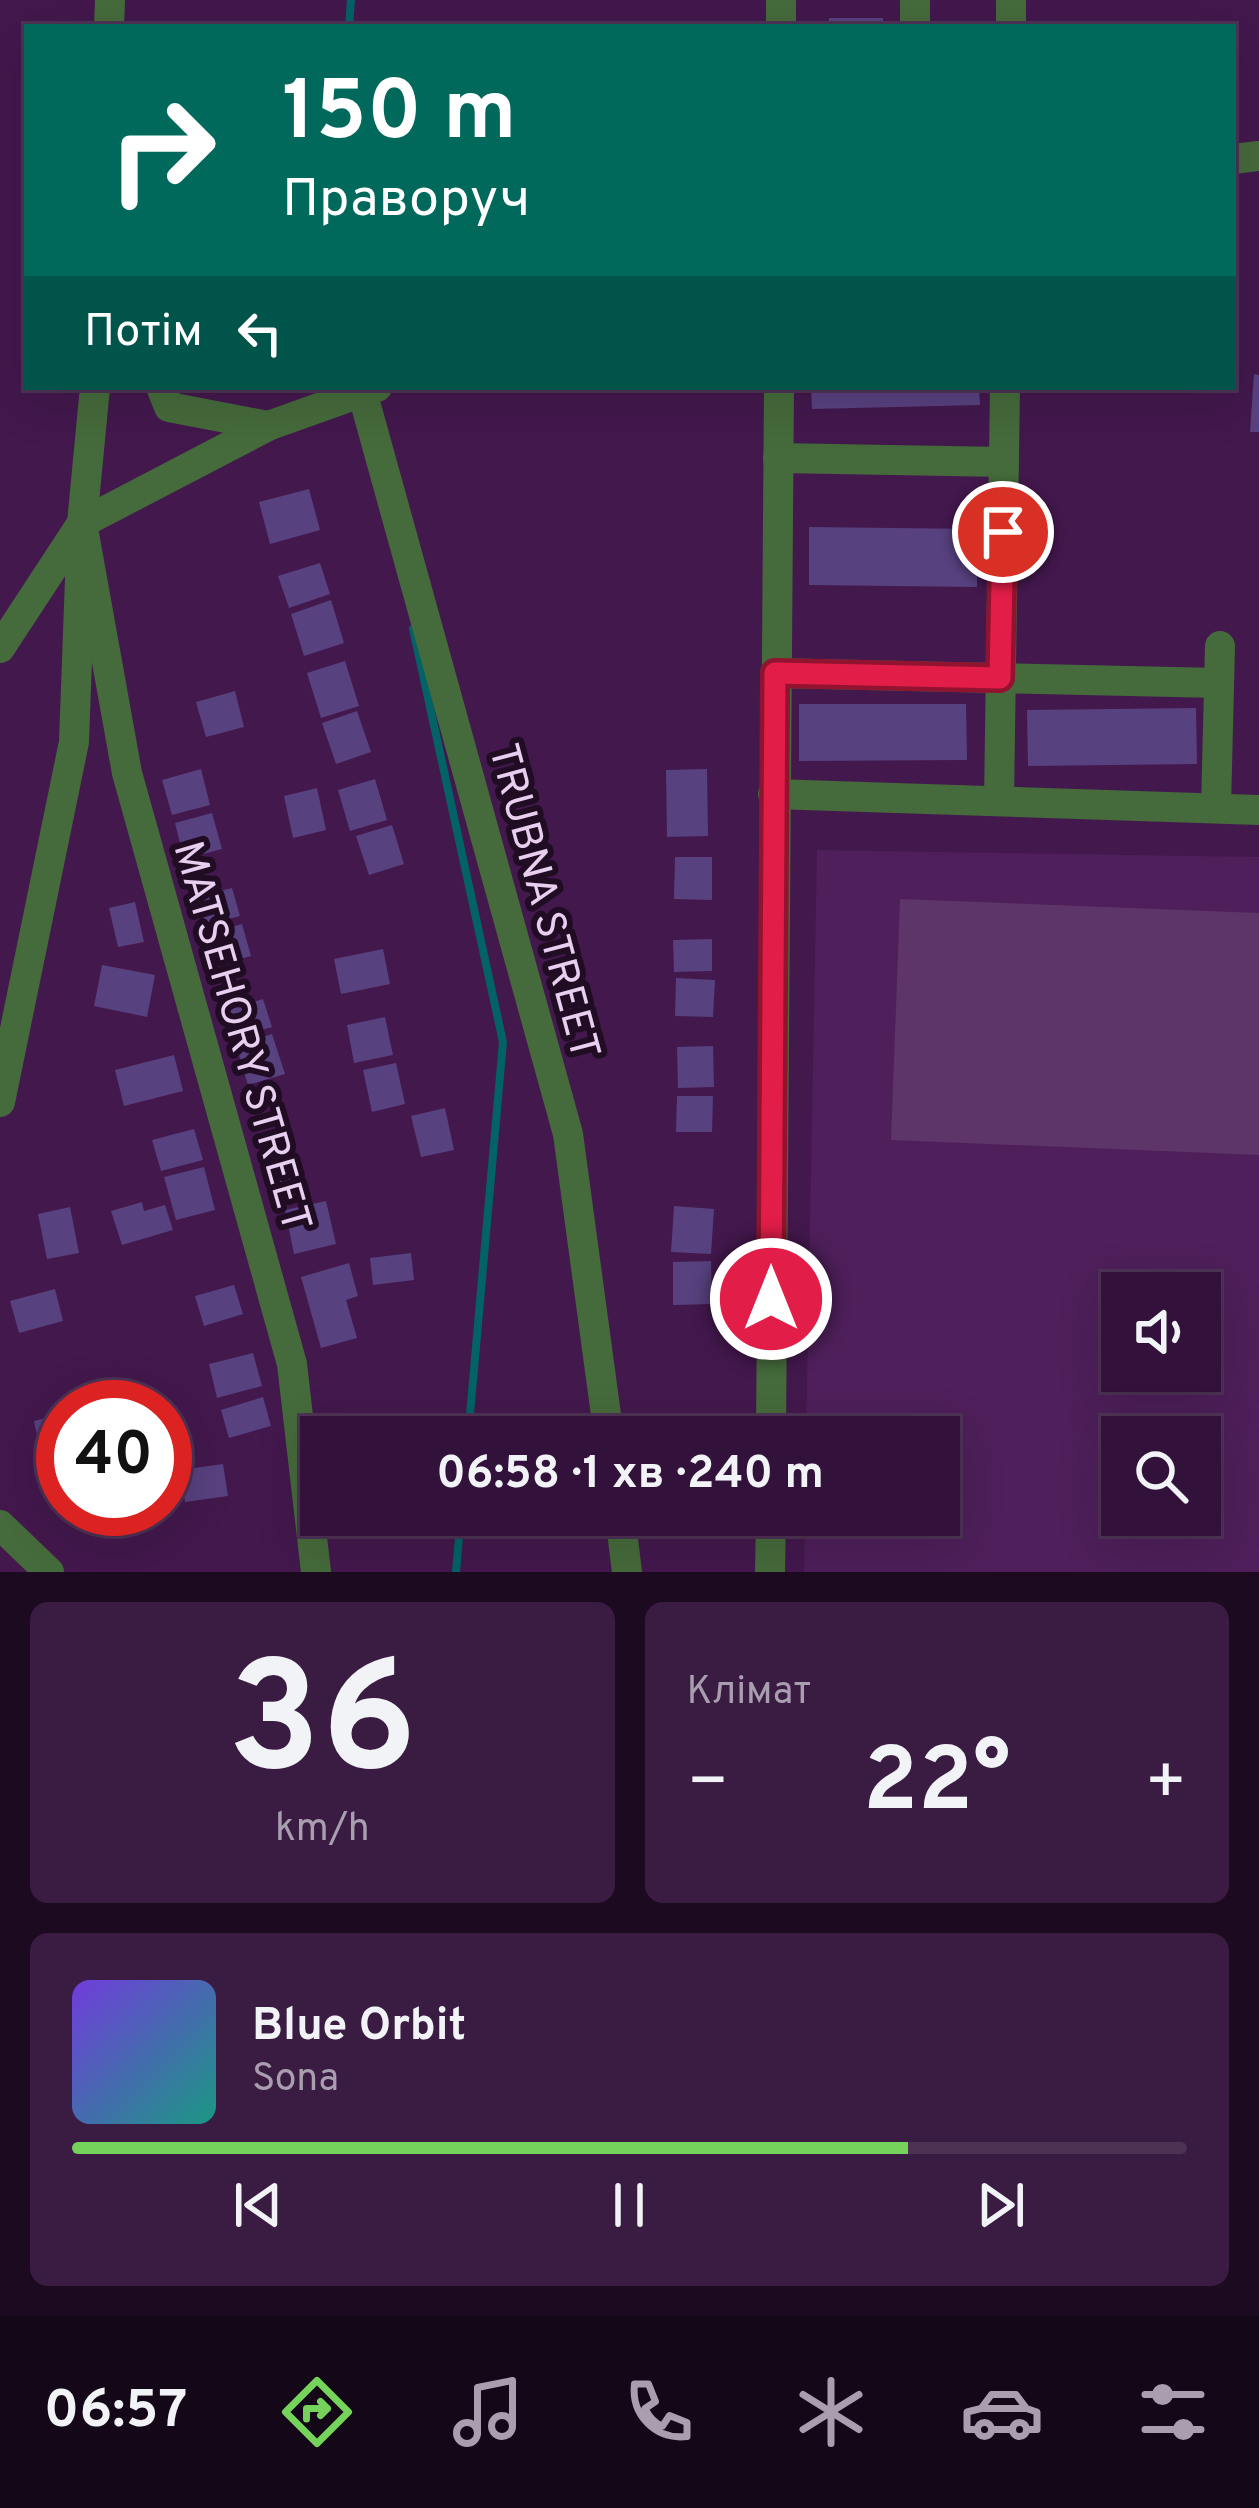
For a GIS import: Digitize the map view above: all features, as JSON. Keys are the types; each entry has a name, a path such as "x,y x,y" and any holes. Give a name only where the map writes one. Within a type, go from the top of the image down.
{"street":[{"path":"0,1102 74,742 82,523 95,390"},
{"path":"162,390 169,407 268,426"},
{"path":"771,1416 778,390"},
{"path":"999,801 1005,390"},
{"path":"0,648 82,523 268,426 370,391"},
{"name":"TRUBNA STREET","path":"370,391 568,1135 606,1416"},
{"path":"778,458 1004,462"},
{"name":"MATSEHORY STREET","path":"82,523 127,773 292,1364 316,1572"},
{"path":"1216,808 1220,646"},
{"path":"775,673 1219,683"},
{"path":"773,794 1259,810"},
{"path":"0,1525 49,1572"},
{"path":"623,1536 627,1572"},
{"path":"770,1572 771,1536"}],"shaded area":[{"path":"817,850 1259,857 1259,1572 804,1572 805,1536 960,1536 960,1416 806,1416"},
{"path":"900,899 1259,913 1259,1155 891,1140"}],"building":[{"path":"829,18 883,18 883,24 828,24"},
{"path":"1254,374 1259,375 1259,432 1250,432"},
{"path":"811,390 979,390 980,405 812,409"},
{"path":"309,489 320,530 270,544 259,502"},
{"path":"809,527 978,529 977,587 809,585"},
{"path":"320,563 330,594 289,608 278,576"},
{"path":"331,600 344,643 304,656 291,614"},
{"path":"345,661 359,706 321,718 307,673"},
{"path":"235,691 244,727 206,737 196,702"},
{"path":"799,704 966,704 967,760 799,761"},
{"path":"1196,708 1197,764 1028,766 1027,710"},
{"path":"357,711 371,752 336,764 322,723"},
{"path":"201,769 210,805 172,815 162,780"},
{"path":"707,769 708,836 667,837 666,770"},
{"path":"375,779 387,820 350,831 338,790"},
{"path":"317,788 326,830 293,838 284,796"},
{"path":"212,813 222,849 184,859 175,823"},
{"path":"392,825 404,864 369,875 356,836"},
{"path":"675,857 712,857 712,900 674,899"},
{"path":"232,888 240,916 206,925 198,897"},
{"path":"135,902 144,942 118,947 109,908"},
{"path":"242,924 251,956 214,966 206,934"},
{"path":"712,939 712,971 674,972 673,940"},
{"path":"383,949 390,984 341,994 334,959"},
{"path":"102,965 155,975 147,1017 94,1006"},
{"path":"676,978 715,980 713,1017 675,1016"},
{"path":"263,999 272,1027 235,1038 226,1010"},
{"path":"385,1017 393,1055 354,1063 347,1025"},
{"path":"272,1034 285,1074 248,1085 236,1045"},
{"path":"713,1046 714,1087 678,1088 677,1047"},
{"path":"174,1055 183,1091 124,1106 115,1070"},
{"path":"396,1063 405,1104 372,1112 363,1070"},
{"path":"677,1096 713,1096 712,1132 676,1132"},
{"path":"445,1108 454,1150 421,1157 411,1116"},
{"path":"194,1129 203,1160 161,1171 152,1140"},
{"path":"292,1150 302,1191 275,1197 265,1157"},
{"path":"204,1167 215,1210 176,1220 164,1177"},
{"path":"326,1201 336,1244 294,1254 285,1210"},
{"path":"142,1202 144,1211 165,1205 173,1230 122,1245 111,1211"},
{"path":"674,1206 714,1209 711,1254 671,1252"},
{"path":"70,1207 79,1253 47,1259 38,1214"},
{"path":"411,1253 414,1280 373,1285 370,1258"},
{"path":"711,1261 712,1304 673,1305 673,1262"},
{"path":"349,1263 358,1296 346,1300 357,1338 321,1348 301,1277"},
{"path":"234,1285 243,1314 204,1326 195,1296"},
{"path":"55,1289 63,1321 19,1333 10,1301"},
{"path":"253,1353 262,1386 217,1398 209,1364"},
{"path":"263,1397 271,1426 229,1438 221,1410"},
{"path":"223,1464 228,1496 192,1501 192,1468"},
{"path":"685,1536 730,1536 730,1537"}],"waterway":[{"path":"349,24 351,0"},
{"path":"413,629 503,1042 470,1416"},
{"path":"456,1572 459,1536"}],"route":[{"path":"771,1299 775,673 1000,678 1003,532"}]}
